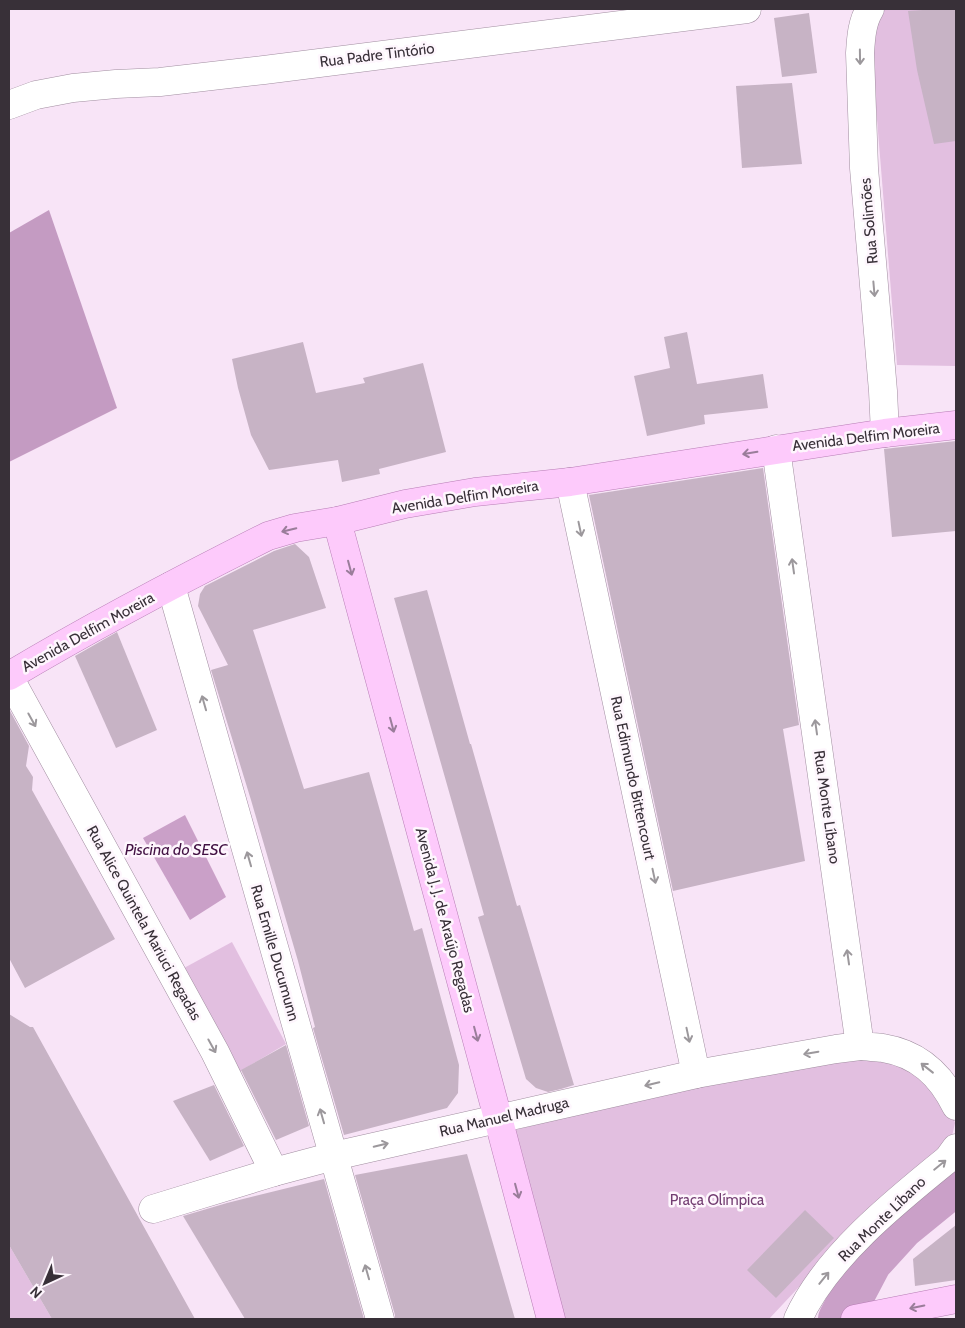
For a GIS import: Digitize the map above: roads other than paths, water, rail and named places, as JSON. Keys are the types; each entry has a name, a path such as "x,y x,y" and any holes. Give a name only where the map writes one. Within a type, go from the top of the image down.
{"main road":[{"name":"Avenida Delfim Moreira","path":"9,677 94,627 170,586 268,536 288,530 337,521 405,504 475,492 570,482 776,448 885,432 956,425"},
{"name":"Avenida J. J. de Araújo Regadas","path":"337,521 498,1118 550,1319"},
{"path":"866,1317 956,1299"}],"street":[{"name":"Rua Padre Tintório","path":"9,105 36,95 73,88 160,82 264,70 747,9"},
{"name":"Rua Solimões","path":"868,9 861,36 864,168 885,432"},
{"name":"Rua Monte Líbano","path":"776,448 860,1046"},
{"name":"Rua Edimundo Bittencourt","path":"570,482 696,1074"},
{"name":"Rua Emille Ducumunn","path":"170,586 380,1319"},
{"name":"Rua Alice Quintela Mariuci Regadas","path":"9,677 215,1052 274,1172"},
{"name":"Rua Manuel Madruga","path":"153,1209 274,1172 334,1156 498,1118 696,1074 860,1046"},
{"path":"860,1046 884,1048 911,1056 932,1071 949,1092 956,1106"},
{"name":"Rua Monte Líbano","path":"798,1319 816,1287 851,1246 879,1218 948,1159 956,1148"}],"water":[{"name":"Piscina do SESC","path":"185,815 226,897 190,920 143,838"}],"waterway":[{"path":"840,1319 870,1262 902,1227 956,1183"}],"park label":[{"name":"Praça Olímpica","path":"717,1200"}]}
